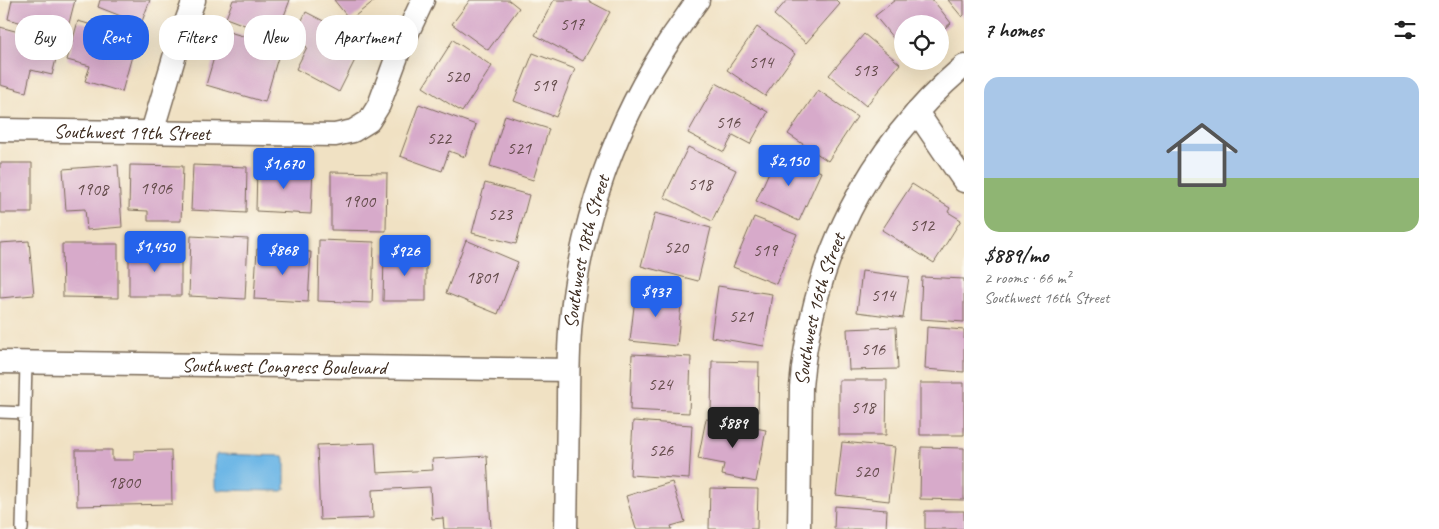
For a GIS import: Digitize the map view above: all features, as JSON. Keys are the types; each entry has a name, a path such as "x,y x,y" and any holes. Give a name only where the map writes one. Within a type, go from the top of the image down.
{"street":[{"path":"152,132 179,41 194,0"},
{"name":"Southwest 19th Street","path":"0,130 335,135 353,131 369,121 379,105 399,51 423,0"},
{"name":"Southwest 18th Street","path":"566,529 568,370 571,320 581,252 599,186 634,102 656,62 698,0"},
{"name":"Southwest 16th Street","path":"799,529 801,387 809,329 824,272 846,217 875,166 917,112 964,66"},
{"path":"917,112 964,181"},
{"name":"Southwest Congress Boulevard","path":"0,362 568,370"}],"lane":[{"path":"22,529 26,362"},
{"path":"0,412 25,413"}],"water":[{"path":"217,454 284,456 285,489 282,491 217,490 215,487 215,457"}],"building":[{"path":"12,0 75,0 71,15 15,15 15,21 8,19"},
{"path":"100,0 150,0 144,15 118,15 98,7"},
{"path":"233,0 290,0 284,15 244,15 244,25 234,21 234,15 227,15"},
{"path":"334,0 375,0 356,15 346,15"},
{"path":"470,0 509,0 519,8 488,50 452,24"},
{"path":"554,0 587,0 610,12 583,61 535,35"},
{"path":"787,0 836,0 840,4 806,43 774,15"},
{"path":"895,0 933,0 945,15 894,15 894,39 875,16"},
{"path":"948,0 964,0 964,15 962,17"},
{"path":"306,12 316,17 316,60 355,60 339,92 296,69 300,60 306,60"},
{"path":"78,21 83,22 83,60 131,60 122,92 85,81 90,66 67,60 73,60 73,39"},
{"path":"0,27 15,31 15,60 56,60 52,75 31,70 26,92 0,85"},
{"path":"757,27 795,54 765,96 727,70"},
{"path":"234,33 244,36 244,60 277,60 265,102 206,85 213,60 234,60"},
{"path":"864,34 894,59 895,70 866,106 829,75"},
{"path":"453,40 492,66 462,112 423,87"},
{"path":"533,53 575,69 556,117 514,101"},
{"path":"716,83 768,112 750,144 733,135 724,152 688,133"},
{"path":"818,90 857,117 828,161 788,134"},
{"path":"419,104 476,125 465,157 449,151 442,171 400,156"},
{"path":"505,115 549,129 533,180 490,166"},
{"path":"688,147 736,170 712,221 664,197"},
{"path":"778,152 821,172 799,221 756,201"},
{"path":"0,163 32,163 32,213 0,213"},
{"path":"118,165 122,227 87,230 85,209 66,210 63,169"},
{"path":"130,165 183,166 181,221 148,221 148,211 129,210"},
{"path":"193,165 247,167 246,213 191,210"},
{"path":"257,166 313,168 311,214 256,211"},
{"path":"331,172 387,173 386,231 331,230"},
{"path":"485,183 529,195 516,244 472,233"},
{"path":"912,184 950,208 948,212 961,220 934,263 882,230"},
{"path":"655,213 711,228 698,281 641,266"},
{"path":"754,217 797,234 776,284 733,267"},
{"path":"191,236 248,239 245,299 189,296"},
{"path":"319,240 374,242 372,303 318,301"},
{"path":"466,240 518,262 498,314 446,293"},
{"path":"29,241 34,295 0,298 0,243"},
{"path":"62,244 118,244 118,298 63,297"},
{"path":"257,249 311,252 308,302 254,299"},
{"path":"129,250 181,251 181,296 129,296"},
{"path":"384,253 426,254 426,301 383,301"},
{"path":"862,271 909,277 903,318 857,312"},
{"path":"922,277 964,279 964,322 920,319"},
{"path":"718,286 772,294 764,346 711,337"},
{"path":"636,289 682,294 677,346 630,341"},
{"path":"896,327 898,369 849,370 847,329"},
{"path":"927,327 964,330 964,372 925,369"},
{"path":"632,354 691,357 689,413 630,410"},
{"path":"712,361 759,362 758,413 711,412"},
{"path":"839,380 887,380 886,435 839,435"},
{"path":"920,383 964,383 964,435 920,435"},
{"path":"706,419 766,430 756,482 722,475 724,464 698,459"},
{"path":"633,421 692,425 689,479 630,475"},
{"path":"842,442 895,447 889,501 836,495"},
{"path":"375,443 377,473 433,470 432,459 487,456 491,529 444,529 443,518 432,519 430,487 372,490 373,518 320,520 317,445"},
{"path":"921,447 964,448 964,500 920,499"},
{"path":"76,450 112,450 112,460 134,460 134,451 171,450 172,504 77,506"},
{"path":"672,482 685,522 671,526 672,529 636,529 626,496"},
{"path":"710,488 758,489 757,529 709,529"},
{"path":"835,506 887,510 886,529 834,529"},
{"path":"925,511 964,511 964,529 925,529"}]}
